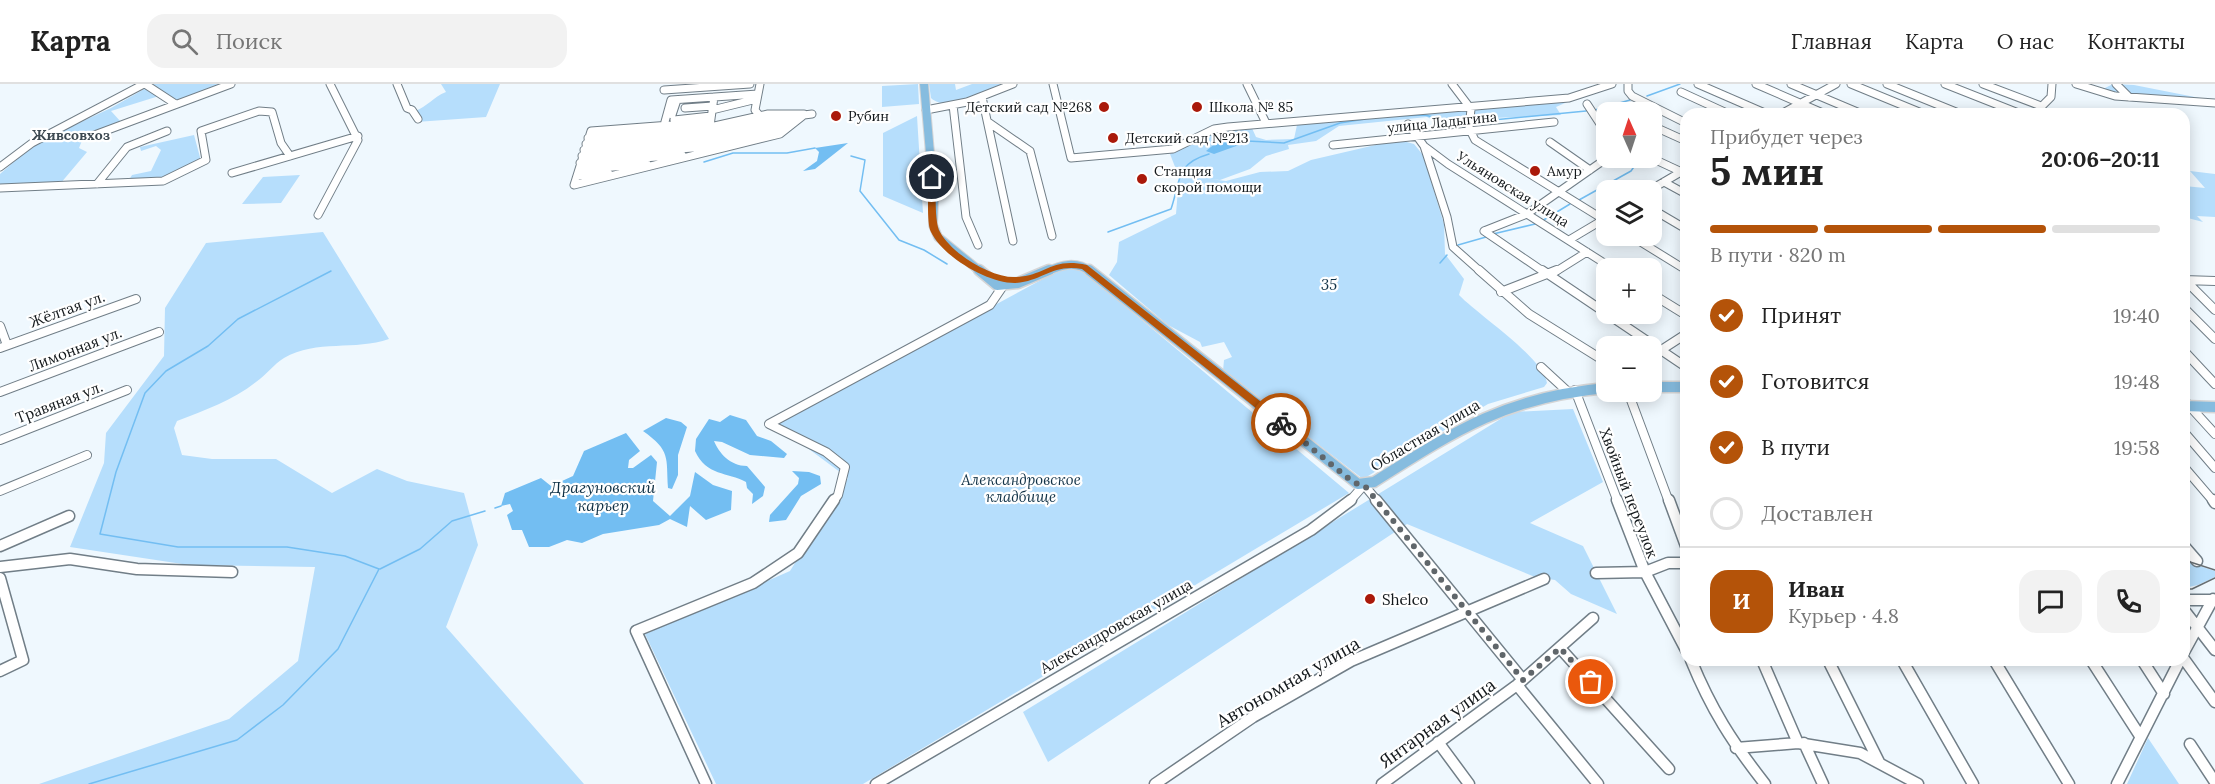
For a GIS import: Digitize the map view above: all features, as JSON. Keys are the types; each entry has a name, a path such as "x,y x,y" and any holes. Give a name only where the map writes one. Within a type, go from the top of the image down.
{"main road":[{"path":"924,84 934,231 947,246 991,282 1003,286 1018,284 1064,264 1084,266 1354,483 1364,485"},
{"path":"974,268 1001,279 1031,277"},
{"path":"1662,388 1680,390"},
{"name":"Областная улица","path":"1364,485 1374,482 1476,419 1518,402 1571,391 1596,389"},
{"path":"2190,404 2215,407"}],"street":[{"path":"0,167 32,143 144,84 174,103"},
{"path":"89,137 174,103 231,84"},
{"path":"318,215 356,147 358,136 330,84"},
{"path":"397,84 407,108 412,110 418,119"},
{"path":"582,157 660,142 710,123 755,99 760,84"},
{"path":"926,105 953,105 982,97 1013,84"},
{"path":"1053,84 1071,158 1173,149 1214,129 1468,105 1569,98 1612,84"},
{"path":"1247,84 1266,123"},
{"path":"1452,84 1471,109 1470,130 1475,140 1596,213"},
{"path":"1628,84 1628,91 1632,96 1680,120"},
{"path":"1698,84 1753,108"},
{"path":"1756,84 1811,108"},
{"path":"1791,84 1847,108"},
{"path":"1791,108 1836,84"},
{"path":"1851,84 1909,108"},
{"path":"1887,84 1946,108"},
{"path":"1945,84 2006,108"},
{"path":"1983,84 2041,106 2051,97 2050,85"},
{"path":"2076,84 2096,92 2129,97 2215,103"},
{"path":"2116,84 2129,97"},
{"path":"668,97 667,90 689,86 720,85 806,115"},
{"path":"689,86 687,93 755,99"},
{"path":"1681,92 1716,108"},
{"path":"982,97 1012,241"},
{"path":"582,157 660,142 710,123 755,99"},
{"path":"582,157 660,142 710,123 755,99"},
{"path":"794,112 710,123 667,163 660,142 669,101 677,100 710,123 780,134 806,115"},
{"path":"1587,104 1596,118"},
{"path":"953,105 966,217 978,245"},
{"path":"686,106 710,123 806,115"},
{"path":"582,157 631,172 660,142 686,106"},
{"path":"0,188 173,178 206,160 201,131 259,111 272,112 281,142 290,156"},
{"path":"988,122 1030,151 1052,236"},
{"name":"улица Ладыгина","path":"1332,145 1554,122"},
{"name":"Ульяновская улица","path":"1408,124 1424,146 1596,258"},
{"path":"1662,130 1680,138"},
{"path":"98,183 127,147 167,131"},
{"path":"582,157 591,131 660,142"},
{"path":"232,173 358,136"},
{"path":"1550,142 1562,149 1569,158 1590,170"},
{"path":"1424,146 1447,217 1453,247 1528,314 1596,356"},
{"path":"1662,163 1680,170"},
{"path":"1596,166 1527,214 1484,231 1640,336"},
{"path":"1664,182 1680,174"},
{"path":"1664,182 1680,191"},
{"path":"1662,215 1680,225"},
{"path":"1569,240 1596,225"},
{"path":"1646,246 1680,266"},
{"path":"1501,292 1549,275 1587,252"},
{"path":"2190,280 2214,282"},
{"path":"706,784 636,631 753,583 798,553 838,495 845,466 826,452 769,424 990,305 1003,286"},
{"path":"2190,286 2215,310"},
{"name":"Жёлтая ул.","path":"0,326 4,346 136,298"},
{"path":"1662,300 1680,311"},
{"path":"2190,314 2215,339"},
{"name":"Лимонная ул.","path":"0,392 159,332"},
{"path":"1662,349 1680,338"},
{"path":"1662,351 1680,363"},
{"path":"2190,357 2215,384"},
{"path":"1541,367 1571,391"},
{"name":"Травяная ул.","path":"0,440 128,390"},
{"name":"Хвойный переулок","path":"1571,391 1645,572 1680,639"},
{"path":"1632,402 1680,530"},
{"path":"2190,408 2215,434"},
{"path":"2190,439 2215,468"},
{"path":"0,491 87,455"},
{"path":"2190,473 2215,503"},
{"path":"1364,485 1466,611 1598,784"},
{"name":"Александровская улица","path":"876,784 1345,507 1356,498 1364,485"},
{"path":"0,546 69,516"},
{"path":"2190,553 2197,561 2190,559"},
{"path":"0,567 70,559 137,569 232,572"},
{"path":"1596,573 1645,572 1668,563 1680,563"},
{"path":"0,578 3,604 23,660 0,670"},
{"name":"Автономная улица","path":"1155,784 1253,717 1351,661 1544,579"},
{"path":"2190,600 2214,599"},
{"path":"2190,640 2214,599"},
{"path":"2190,617 2215,650"},
{"name":"Янтарная улица","path":"1382,784 1520,682 1593,618"},
{"path":"1560,648 1669,770"},
{"path":"1693,666 1709,704 1736,747 1765,784"},
{"path":"1765,666 1823,784"},
{"path":"1831,666 1879,762"},
{"path":"1905,666 1973,784"},
{"path":"1998,666 2069,784"},
{"path":"2095,666 2140,736"},
{"path":"2146,666 2164,694"},
{"path":"2117,784 2140,736 2179,666"},
{"path":"2187,666 2215,702"},
{"path":"1438,742 1469,784"},
{"path":"1736,747 1801,743 1860,753 1918,784"},
{"path":"2190,744 2215,783"}],"green space":[{"path":"151,84 228,84 177,101"},
{"path":"441,84 500,84 486,117 416,122 422,118 415,111 446,92"},
{"path":"918,84 919,104 882,107 882,86"},
{"path":"929,84 955,84 956,90 972,84 1003,84 967,100 947,104 931,98"},
{"path":"2113,84 2134,85 2215,101 2155,99 2099,91"},
{"path":"146,88 159,96 111,111 121,122 83,138 79,148 87,152 60,184 0,187 0,174 25,152 49,137 111,108"},
{"path":"1574,99 1556,107 1561,115 1494,118 1471,124 1473,107"},
{"name":"35","path":"1426,110 1442,113 1466,110 1468,116 1464,124 1445,126 1427,117 1339,126 1316,141 1288,145 1289,149 1266,156 1250,169 1220,180 1209,179 1226,181 1260,172 1288,171 1311,160 1384,143 1403,141 1414,144 1423,155 1444,224 1445,254 1464,279 1459,295 1522,349 1543,373 1547,383 1544,387 1488,404 1363,479 1223,371 1224,360 1232,357 1224,342 1202,347 1200,342 1168,325 1109,275 1117,262 1119,242 1176,214 1179,177 1170,154 1217,131 1251,126 1256,137 1266,140 1294,139 1297,125 1307,121"},
{"path":"917,116 923,213 883,196 883,133"},
{"path":"194,135 201,161 170,179 129,180 132,175 151,171 161,150 156,146 141,151 140,147"},
{"path":"2190,171 2215,174 2215,217 2197,216 2203,222 2190,219 2190,187 2205,188"},
{"path":"300,175 281,203 242,204 263,177"},
{"path":"323,232 389,339 310,349 284,358 237,395 177,421 174,428 182,455 212,459 276,459 332,493 377,469 407,481 464,493 478,545 446,627 584,784 39,784 229,719 298,661 315,567 189,565 70,547 104,463 106,433 164,356 165,308 206,243"},
{"name":"Александровское кладбище","path":"1067,266 1077,266 1349,493 863,784 716,784 645,634 790,571 848,478 775,424"},
{"path":"1573,409 1603,482 1530,523 1583,546 1617,614 1571,594 1555,580 1535,577 1407,524 1048,762 1023,712 1512,412"},
{"path":"2190,563 2215,571 2215,577 2190,587"},
{"path":"2148,738 2179,784 2127,784"}],"water":[{"path":"1222,138 1233,138 1239,145 1214,154 1206,151"},
{"path":"848,143 815,169 803,171 817,161 819,152 815,148"},
{"path":"730,415 746,420 757,436 771,441 787,454 784,458 750,455 722,442 714,441 726,458 735,464 747,466 765,487 763,496 752,504 753,494 747,488 746,482 711,469 705,465 695,451 696,439 709,419 720,422"},
{"path":"666,418 681,422 687,427 678,455 678,475 672,489 668,488 667,462 663,450 643,431"},
{"name":"Драгуновский карьер","path":"626,433 640,451 629,460 628,468 633,468 651,455 657,462 653,501 670,516 690,496 695,472 713,485 732,491 731,510 706,520 690,506 687,527 670,519 659,525 603,534 582,543 567,540 549,547 529,547 522,530 512,530 507,515 513,511 510,504 501,506 505,493 541,478 551,486 573,476 584,451"},
{"path":"792,471 809,472 820,476 821,484 801,496 786,520 769,522 770,515 798,484 799,478"}],"waterway":[{"path":"1647,96 1680,84"},
{"path":"1595,110 1630,100"},
{"path":"1483,121 1586,111"},
{"path":"1397,116 1425,115 1437,118"},
{"path":"1247,141 1284,143 1340,123 1365,119"},
{"path":"704,162 733,153 787,153 815,148"},
{"path":"1108,232 1171,209 1178,181 1185,168 1198,158 1209,154"},
{"path":"851,156 865,160 860,191 899,240 924,250 947,264"},
{"path":"1579,200 1633,168"},
{"path":"1542,221 1570,204"},
{"path":"1493,234 1535,224"},
{"path":"1458,245 1486,237"},
{"path":"1440,263 1447,255"},
{"path":"89,784 237,740 283,705 338,649 379,569 345,556 287,547 178,547 100,534 116,472 145,393 166,371 208,346 238,319 331,271"},
{"path":"495,508 501,506"},
{"path":"380,569 420,549 452,521 485,511"}],"tram line":[{"path":"2190,562 2215,570"},
{"path":"2190,589 2215,578"}],"way so far":[{"path":"1281,423 1354,483 1364,485 1523,680 1560,648 1591,682"}],"place":[{"name":"Детский сад №268","path":"1104,107"},
{"name":"Школа № 85","path":"1197,107"},
{"name":"Рубин","path":"836,116"},
{"name":"Детский сад №213","path":"1113,138"},
{"name":"Амур","path":"1535,171"},
{"name":"Станция скорой помощи","path":"1142,179"},
{"name":"Shelco","path":"1370,599"}],"district":[{"name":"Живсовхоз","path":"71,135"}],"route":[{"path":"932,177 934,231 947,246 974,268 990,276 1016,280 1031,277 1064,264 1084,266 1281,423"}]}
